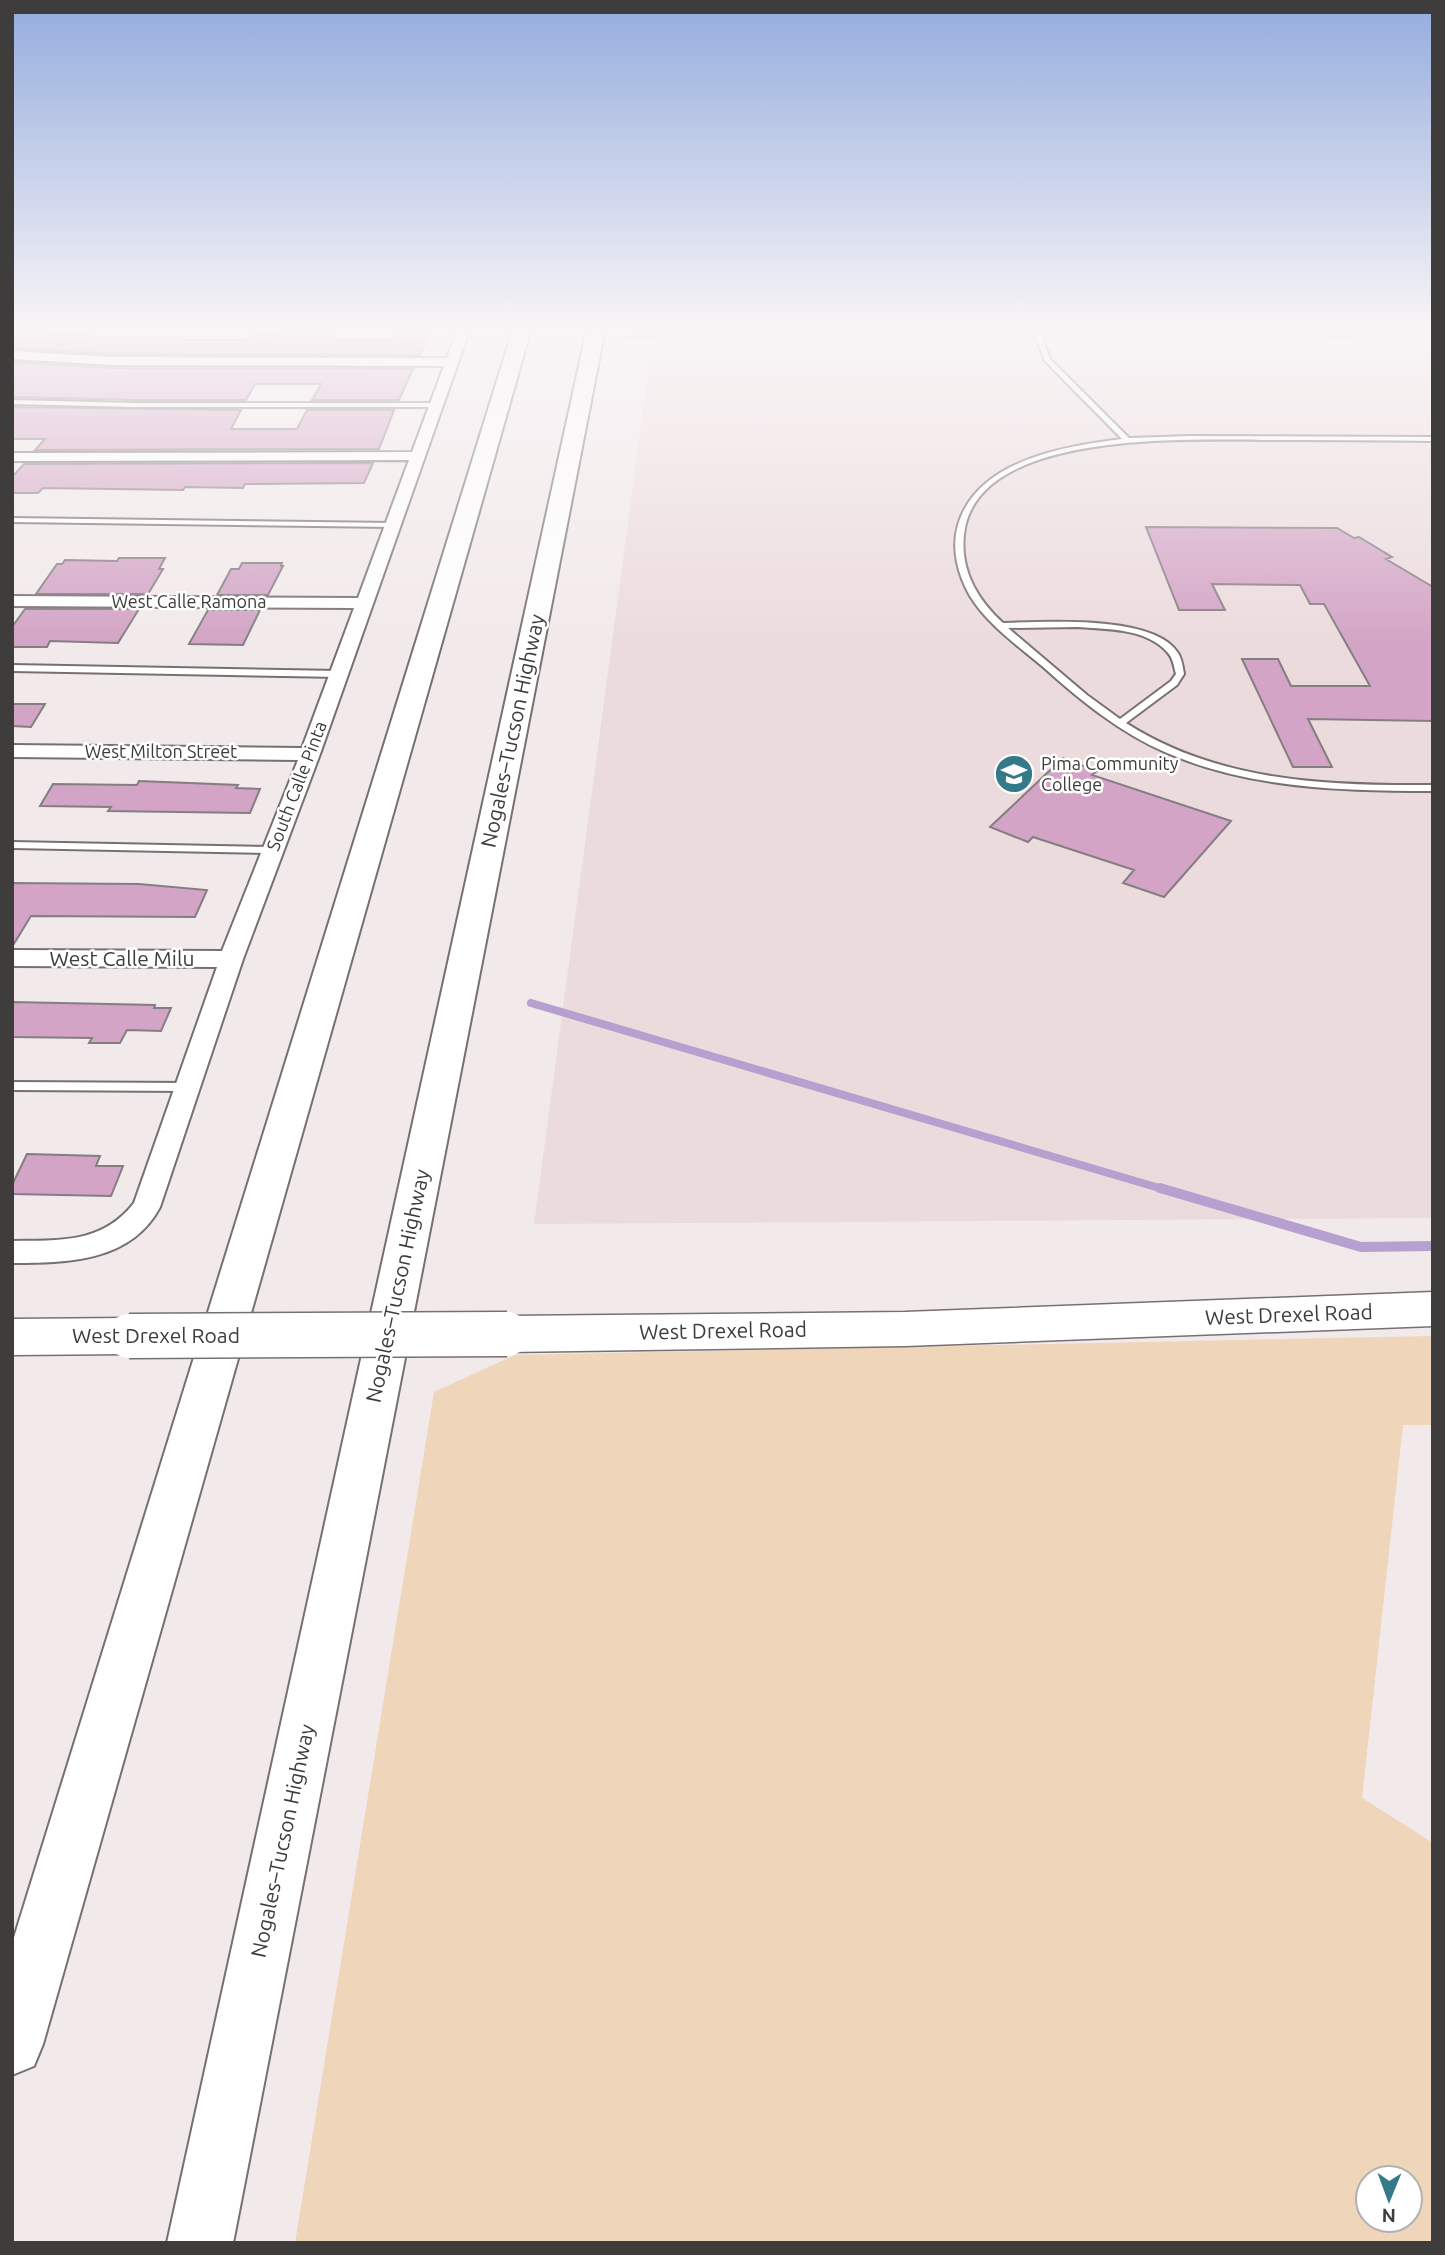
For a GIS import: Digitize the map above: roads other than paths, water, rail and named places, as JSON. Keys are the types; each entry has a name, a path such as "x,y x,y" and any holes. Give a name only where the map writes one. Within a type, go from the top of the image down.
{"highway":[{"path":"12,2044 491,434"},
{"name":"Nogales–Tucson Highway","path":"200,2243 574,434"}],"street":[{"name":"South Calle Pinta","path":"12,1252 69,1251 97,1246 120,1236 137,1222 146,1207 231,959 340,674 426,434"},
{"path":"12,457 419,456"},
{"name":"West Calle Ramona","path":"12,601 365,603"},
{"name":"West Milton Street","path":"12,751 310,754"},
{"name":"West Calle Milu","path":"12,958 231,959"},
{"name":"West Drexel Road","path":"12,1337 905,1329 1433,1309"}],"lane":[{"path":"1121,434 1127,440"},
{"path":"1433,439 1182,438 1127,440 1079,447 1036,459 995,479 969,504 958,536 965,576 980,605 1084,699 1119,724 1155,744 1191,760 1263,779 1336,787 1433,788"},
{"path":"12,520 394,525"},
{"path":"1002,626 1120,628 1156,638 1168,646 1176,655 1180,674 1174,683 1119,724"},
{"path":"12,667 340,674"},
{"path":"12,845 273,850"},
{"path":"12,1086 189,1087"}],"waterway":[{"path":"531,1003 1166,1190"},
{"path":"1160,1188 1361,1247 1433,1246"}],"place":[{"name":"Pima Community College","path":"1014,774"}]}
